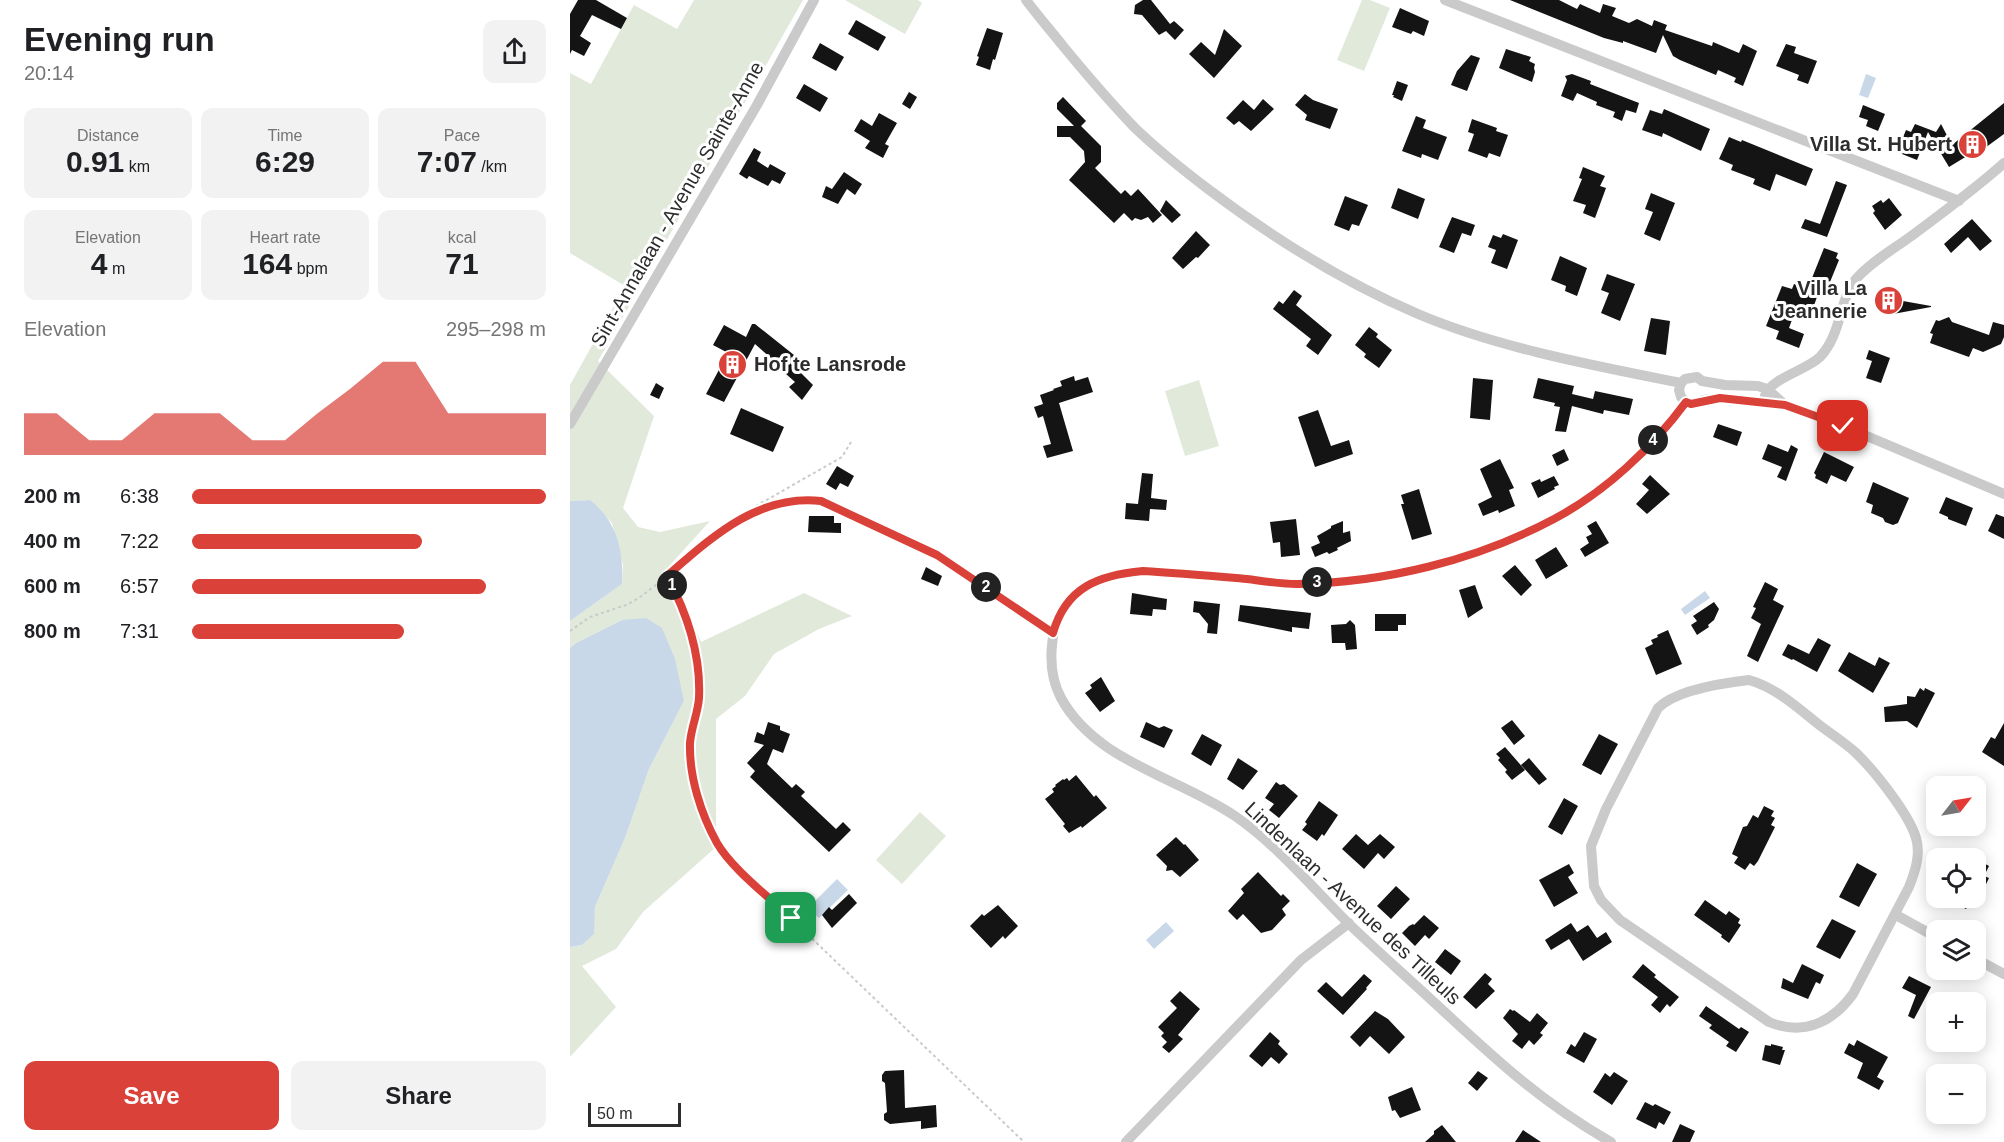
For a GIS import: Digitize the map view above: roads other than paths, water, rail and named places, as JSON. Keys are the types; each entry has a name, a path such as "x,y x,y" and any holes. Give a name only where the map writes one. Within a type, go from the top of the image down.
{"street":[{"name":"Sint-Annalaan - Avenue Sainte-Anne","path":"570,424 756,105 814,0"},
{"path":"1026,0 1088,76 1136,128 1188,173 1244,216 1299,252 1361,286 1419,314 1477,335 1585,364 1681,383 1691,377 1702,381 1767,389 1785,405"},
{"path":"1444,0 1959,201"},
{"path":"1766,403 1767,389 1814,363 1823,353 1833,339 1854,282 1869,265 1959,201 2004,163"},
{"path":"1702,381 1706,386 1703,400"},
{"path":"1681,383 1679,390 1681,397 1691,404 1720,398 1785,405 1843,426 2004,494"},
{"name":"Lindenlaan - Avenue des Tilleuls","path":"1611,1142 1578,1124 1507,1071 1349,923 1266,841 1235,816 1098,741 1077,722 1052,679 1053,633 1057,617 1067,601 1083,587 1121,573 1143,571 1296,584 1375,578 1449,560 1503,542 1554,519 1584,501 1645,448 1669,424 1686,402"},
{"path":"1749,680 1763,684 1783,697 1855,752 1875,774 1905,816 1917,840 1918,857 1914,874 1896,915 1843,1008 1832,1017 1815,1025 1799,1028 1782,1028 1769,1022 1620,920 1601,900 1594,886 1591,846 1606,809 1658,708 1665,700 1734,681 1749,680"},
{"path":"1896,915 1926,932"},
{"path":"1126,1142 1301,960 1349,923"},
{"path":"1986,964 2004,974"}],"water":[{"path":"1866,74 1876,78 1868,98 1859,95"},
{"path":"590,500 607,517 613,527 622,560 622,584 570,621 570,501"},
{"path":"1705,591 1710,598 1685,615 1681,609"},
{"path":"646,618 662,628 675,659 684,701 649,769 625,838 595,907 594,934 582,945 570,947 570,648 622,620"},
{"path":"837,879 848,890 819,918 808,908"},
{"path":"1166,922 1174,931 1154,949 1146,940"}],"place":[{"name":"Villa St. Hubert","path":"1973,144"},
{"name":"Villa La Jeannerie","path":"1888,300"},
{"name":"Hof te Lansrode","path":"733,364"}]}
